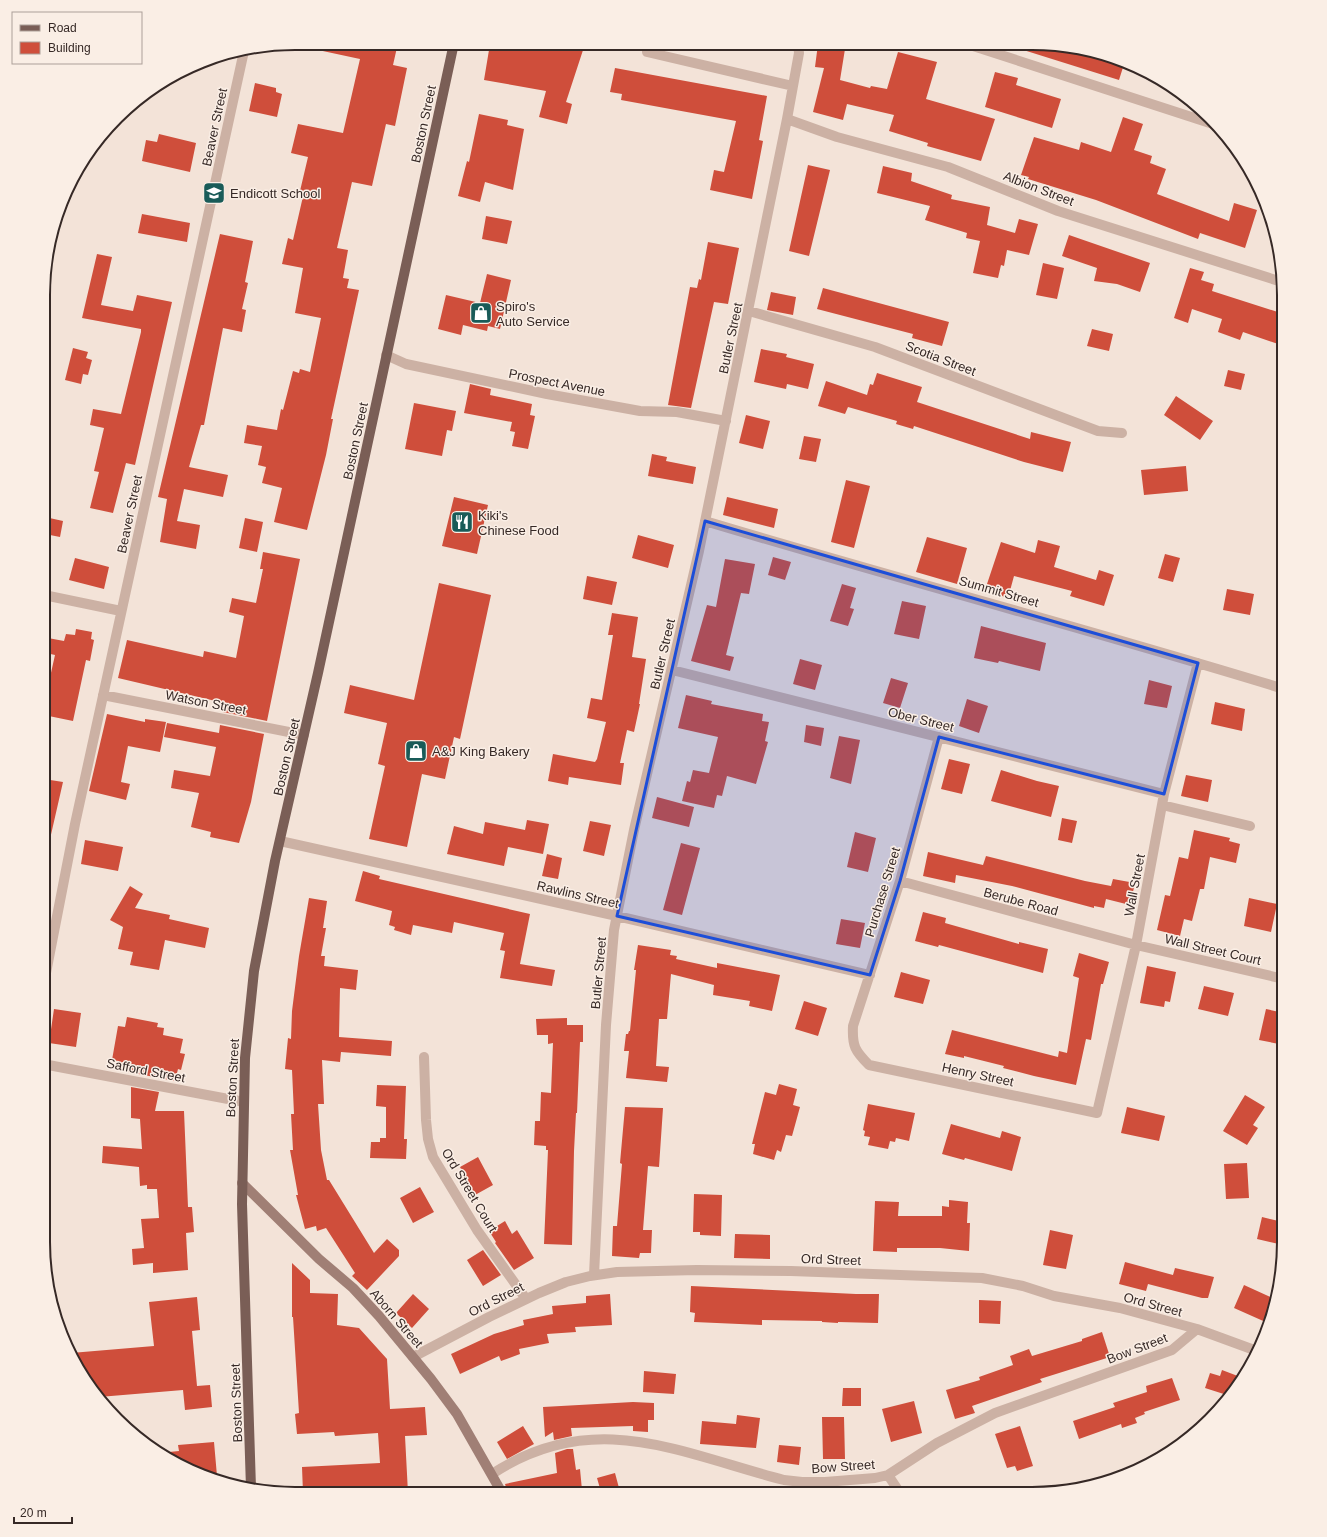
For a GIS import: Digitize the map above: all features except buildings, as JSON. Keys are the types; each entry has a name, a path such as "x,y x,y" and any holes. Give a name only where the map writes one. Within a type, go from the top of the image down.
{"main road":[{"name":"Boston Street","path":"251,1483 242,1183 245,1058 254,971 280,841 453,50"}],"street":[{"name":"Butler Street","path":"594,1275 606,1026 617,916 634,830 706,521 787,119 799,50"},
{"path":"985,50 1204,121"},
{"path":"647,52 793,86"},
{"name":"Beaver Street","path":"50,946 102,695 243,56"},
{"name":"Albion Street","path":"787,119 838,137 948,166 1058,211 1276,280"},
{"name":"Scotia Street","path":"749,311 875,347 1098,431 1122,433"},
{"name":"Prospect Avenue","path":"386,355 406,364 547,394 640,411 677,412 726,421"},
{"name":"Summit Street","path":"706,521 1277,687"},
{"path":"50,596 121,611"},
{"name":"Wall Street","path":"1097,1113 1136,945 1164,794 1198,663"},
{"name":"Ober Street","path":"672,670 1164,794"},
{"name":"Watson Street","path":"102,695 304,735"},
{"name":"Purchase Street","path":"857,1054 853,1040 853,1026 900,881 939,737"},
{"path":"1162,805 1250,826"},
{"name":"Rawlins Street","path":"280,841 617,916 870,975"},
{"name":"Berube Road","path":"900,881 1136,945"},
{"name":"Wall Street Court","path":"1136,945 1277,977"},
{"name":"Henry Street","path":"857,1054 869,1065 1097,1113"},
{"name":"Ord Street Court","path":"424,1057 426,1127 433,1156 477,1230 526,1299"},
{"name":"Safford Street","path":"50,1065 244,1102"},
{"name":"Aborn Street","path":"242,1183 318,1259 353,1288 413,1357 457,1414 499,1487"},
{"name":"Ord Street","path":"413,1357 526,1299 566,1282 594,1275 648,1270 791,1271 982,1278 1022,1286 1054,1296 1120,1308 1196,1329 1252,1350"},
{"name":"Bow Street","path":"492,1474 513,1461 558,1444 608,1439 670,1447 732,1464 758,1473 796,1482 826,1482 875,1478 888,1475 937,1443 994,1413 1172,1350 1196,1329"},
{"path":"888,1475 896,1487"}],"highlighted area":[{"path":"705,521 1198,663 1164,794 939,737 900,881 870,975 617,916"}],"place":[{"name":"Endicott School","path":"214,193"},
{"name":"Spiro's Auto Service","path":"481,313"},
{"name":"Kiki's Chinese Food","path":"462,522"},
{"name":"A&J King Bakery","path":"416,751"}]}
